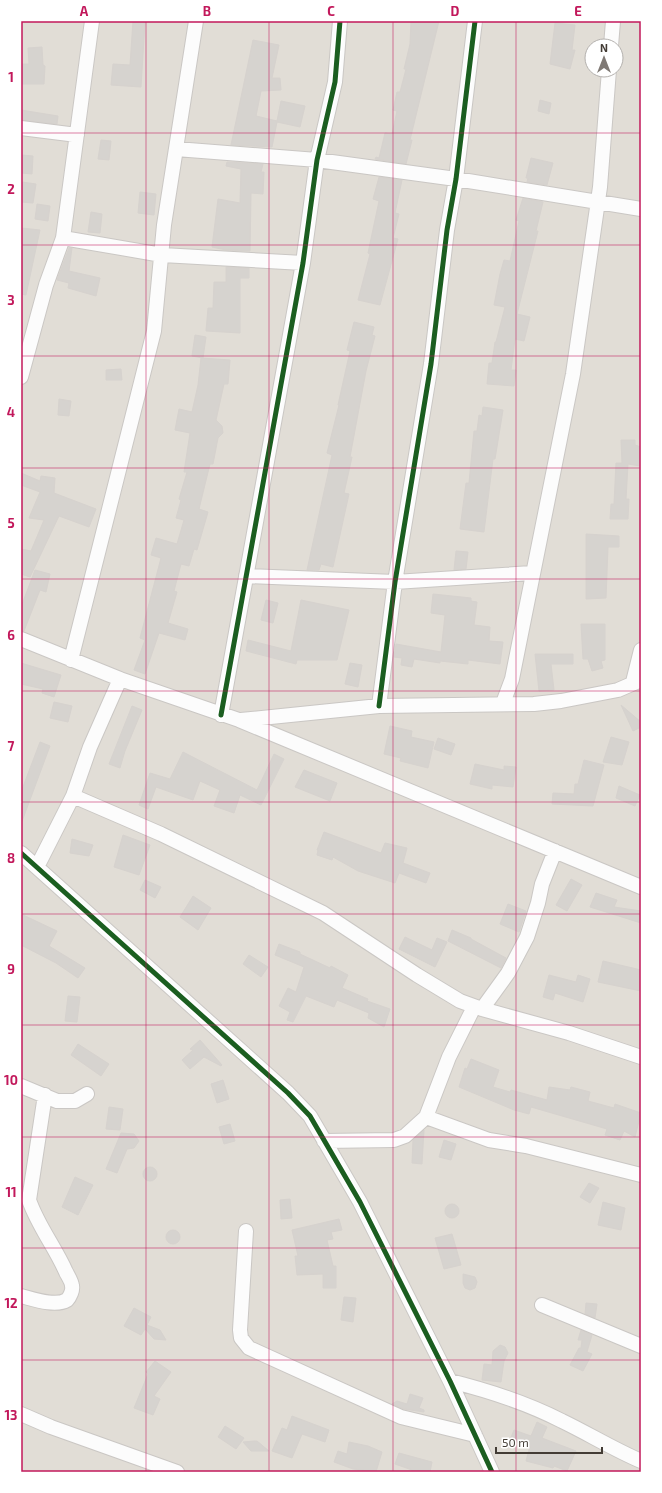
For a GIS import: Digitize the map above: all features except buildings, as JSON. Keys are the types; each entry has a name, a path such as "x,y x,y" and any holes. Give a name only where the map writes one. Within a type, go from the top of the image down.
{"street":[{"path":"21,377 46,285 64,238 92,21"},
{"path":"71,660 154,331 164,225 196,21"},
{"path":"221,715 303,263 317,160 335,82 340,21"},
{"path":"379,706 395,582 431,364 446,230 456,179 475,21"},
{"path":"612,38 613,21"},
{"path":"503,703 512,679 573,374 598,203 608,78"},
{"path":"21,128 77,136"},
{"path":"176,149 317,160 456,179 641,209"},
{"path":"64,238 162,255 303,263"},
{"path":"246,576 395,582 532,573"},
{"path":"21,639 120,679 239,720 641,887"},
{"path":"239,720 379,706 503,703 534,704 561,701 618,690 637,681 641,650"},
{"path":"37,867 73,796 90,747 120,679"},
{"path":"73,796 161,834 323,913 417,975 460,1001 478,1008 569,1033 641,1057"},
{"path":"324,1141 394,1140 405,1136 426,1117 449,1057 478,1008 508,974 527,938 538,903 542,884 555,851"},
{"path":"21,853 288,1093 310,1116 360,1202 450,1381 492,1472"},
{"path":"21,1086 57,1101 75,1101 87,1094"},
{"path":"21,1296 46,1302 61,1302 68,1299 71,1294 72,1286 60,1258 34,1216 29,1200 45,1095"},
{"path":"426,1117 490,1140 526,1146 641,1175"},
{"path":"246,1231 240,1330 241,1338 249,1348 401,1417 475,1435"},
{"path":"542,1305 641,1346"},
{"path":"450,1381 479,1388 561,1420 618,1451 641,1461"},
{"path":"21,1414 51,1427 177,1472"}],"shaded area":[{"path":"21,21 641,21 641,1472 21,1472"}],"cycle path":[{"path":"221,715 303,263 317,160 335,82 340,21"},
{"path":"379,706 395,582 431,364 447,230 456,179 475,21"},
{"path":"21,853 288,1093 310,1116 360,1202 450,1381 492,1472"}]}
